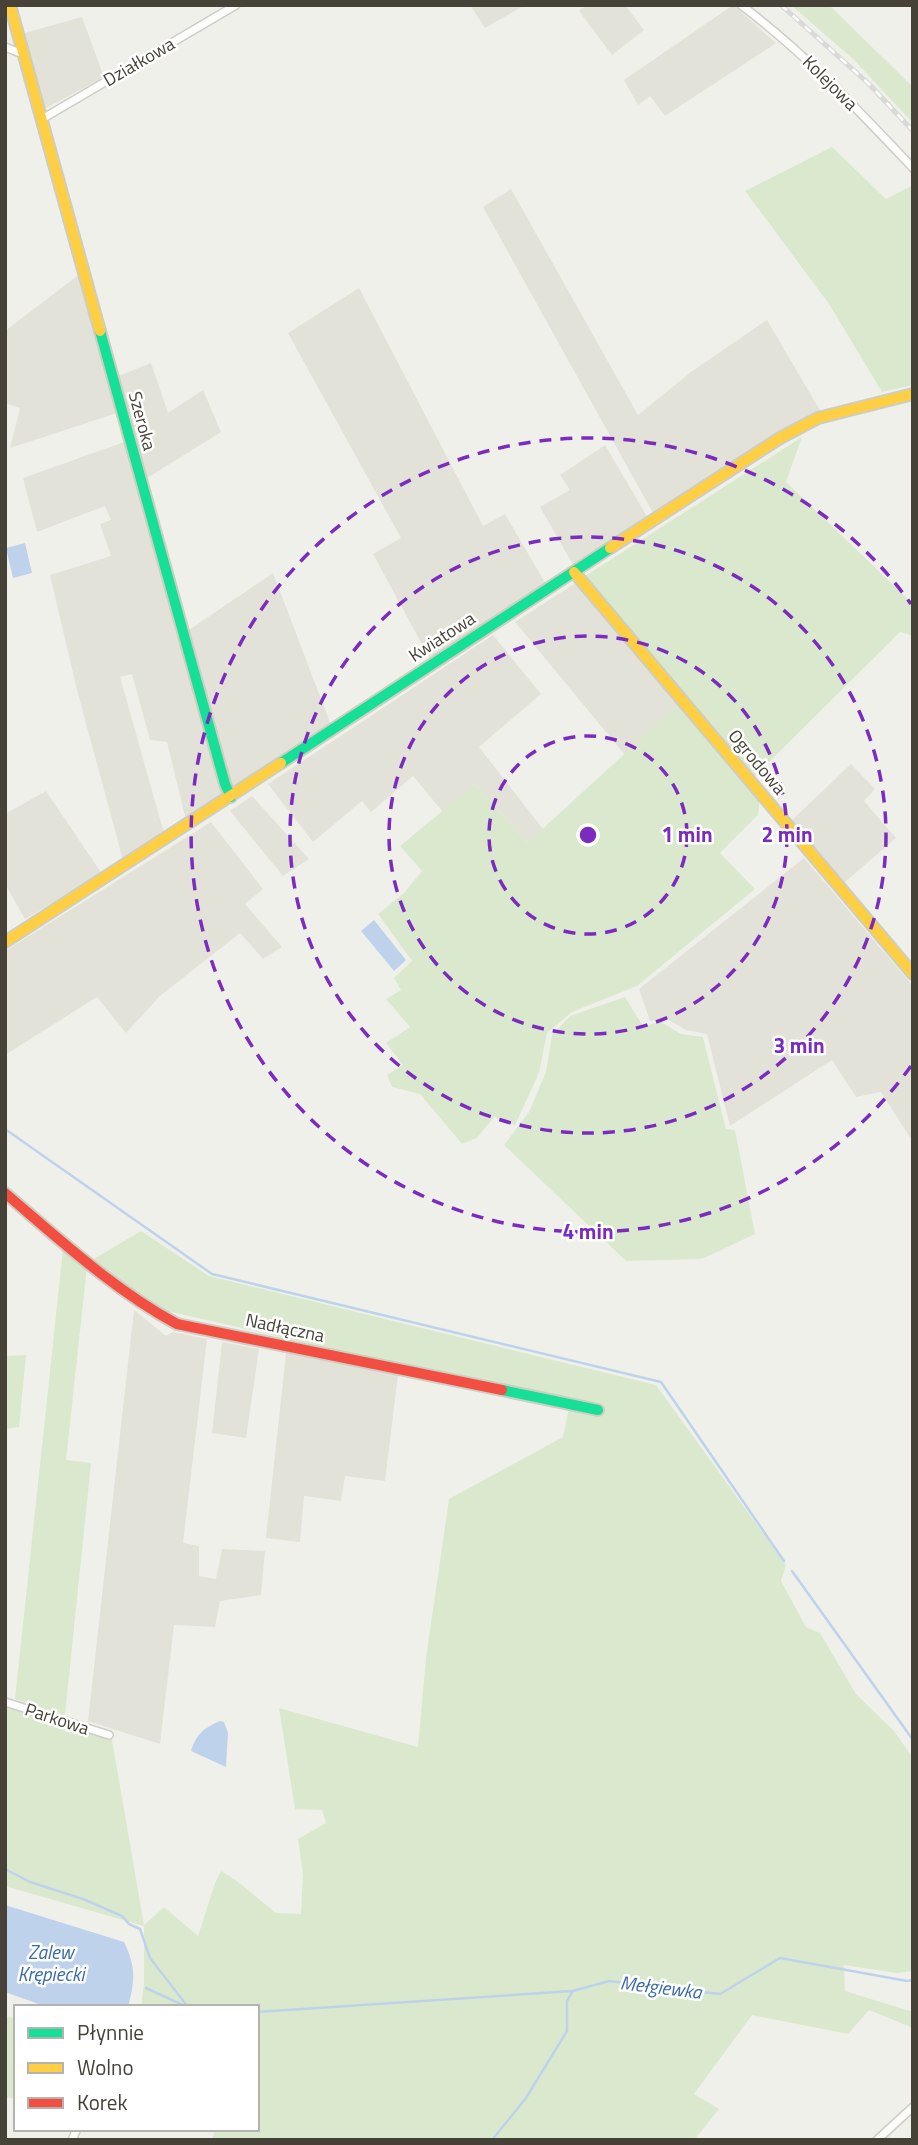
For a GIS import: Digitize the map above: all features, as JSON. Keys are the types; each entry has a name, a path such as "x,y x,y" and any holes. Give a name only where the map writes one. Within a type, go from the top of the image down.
{"street":[{"name":"Szeroka","path":"10,5 176,610 231,797"},
{"name":"Działkowa","path":"41,120 236,5"},
{"name":"Kolejowa","path":"741,5 780,34 831,82 913,168"},
{"path":"5,47 23,54"},
{"name":"Kwiatowa","path":"5,943 800,426 818,418 913,394"},
{"name":"Ogrodowa","path":"574,572 913,974"},
{"name":"Nadłączna","path":"5,1194 145,1305 177,1324 598,1410"},
{"name":"Parkowa","path":"5,1702 109,1735"},
{"path":"877,2140 913,2107"}],"shaded area":[{"path":"470,5 525,5 485,28"},
{"path":"587,5 625,5 644,30 612,55 579,11"},
{"path":"733,5 776,43 665,116 650,96 638,105 624,80"},
{"path":"82,17 104,77 44,109 21,34"},
{"path":"511,189 638,415 691,372 767,320 821,412 795,423 653,513 483,207"},
{"path":"81,273 120,412 10,448 20,408 5,403 5,331"},
{"path":"359,288 483,526 505,514 547,586 431,661 373,554 401,538 288,333"},
{"path":"151,363 168,413 203,390 221,432 144,480 116,377"},
{"path":"127,441 175,628 224,798 186,820 167,742 150,740 132,674 120,677 164,833 123,860 77,690 50,575 111,556 100,524 111,520 105,506 37,532 23,478"},
{"path":"605,445 648,518 575,568 540,507 570,490 560,475"},
{"path":"273,573 331,725 235,788 229,785 186,632"},
{"path":"577,582 679,704 625,755 515,622"},
{"path":"493,635 541,694 479,747 543,829 527,843 475,784 443,812 413,776 371,812 362,801 313,842 268,784"},
{"path":"851,764 875,789 864,801 896,838 844,883 790,822"},
{"path":"46,791 102,874 25,919 5,884 5,814"},
{"path":"252,796 309,859 283,876 230,811"},
{"path":"211,822 263,889 245,904 282,947 263,959 240,933 160,996 126,1033 97,997 5,1055 5,951"},
{"path":"804,858 913,986 911,1139 881,1092 856,1097 832,1060 730,1126 707,1034 686,1030 667,1019 650,1021 639,989"},
{"path":"134,1310 166,1336 173,1332 207,1339 183,1543 199,1546 199,1576 216,1579 222,1549 265,1551 261,1595 220,1601 215,1627 174,1625 160,1744 88,1721"},
{"path":"222,1342 259,1349 246,1438 212,1433"},
{"path":"286,1353 398,1375 385,1481 345,1476 341,1501 304,1496 300,1542 266,1538"}],"green space":[{"path":"791,5 829,5 913,87 913,123 853,59"},
{"path":"832,147 886,199 913,185 913,385 882,392 829,304 745,191"},
{"path":"802,437 786,482 913,604 913,636 900,632 754,777 582,578"},
{"path":"679,704 760,797 758,815 720,853 755,889 637,986 572,1012 547,1033 539,1073 515,1125 494,1117 477,1138 462,1144 420,1094 392,1087 387,1075 403,1065 386,1043 410,1027 386,999 401,990 394,978 412,961 378,914 404,893 422,871 400,846 475,784 527,843"},
{"path":"625,997 643,1026 661,1022 681,1034 703,1037 726,1129 735,1130 755,1234 702,1259 626,1261 504,1145 529,1112 546,1072 552,1035 570,1016"},
{"path":"141,1231 209,1276 656,1385 786,1565 781,1581 806,1627 820,1633 856,1694 894,1731 913,1758 913,1971 897,1973 844,1965 845,1991 913,2012 913,2028 869,2010 848,2034 752,2015 694,2094 719,2109 694,2140 212,2140 214,2131 259,2131 259,2005 141,2005 144,1926 5,1886 5,1707 112,1740 144,1925 164,1907 198,1936 221,1871 276,1913 301,1914 303,1875 298,1839 326,1823 322,1810 295,1809 279,1708 418,1747 426,1658 449,1499 563,1437 570,1403 158,1309 92,1260"},
{"path":"63,1249 87,1267 66,1460 91,1463 65,1715 15,1699"},
{"path":"26,1355 19,1427 5,1429 5,1356"},
{"path":"5,2016 14,2018 14,2099 5,2097"}],"water":[{"path":"25,543 32,573 13,578 6,548"},
{"path":"374,920 406,960 394,971 361,931"},
{"path":"220,1721 224,1722 228,1733 226,1767 191,1751 201,1732"},
{"name":"Zalew Krępiecki","path":"5,1905 124,1942 131,1959 133,1974 128,2005 41,2005 5,1992"}],"waterway":[{"path":"5,1129 212,1274 661,1382 784,1561"},
{"path":"792,1571 913,1740"},
{"path":"5,1869 30,1882 83,1899 122,1916 129,1924 140,1929 150,1958 186,2005"},
{"name":"Mełgiewka","path":"492,2140 526,2098 567,2031 567,2001 573,1991 609,1981 720,1994 780,1958 913,1980"},
{"path":"146,1988 183,2005"},
{"path":"259,2012 572,1991"}],"railway":[{"path":"781,5 869,84 913,131"}],"traffic: fast":[{"path":"100,331 225,784 231,797"},
{"path":"281,763 610,548"},
{"path":"502,1390 598,1410"}],"traffic: slow":[{"path":"10,5 100,331"},
{"path":"610,548 780,438 818,418 913,394"},
{"path":"574,572 913,974"},
{"path":"5,942 281,763"}],"traffic: jam":[{"path":"5,1193 109,1280 177,1324 502,1390"}]}
